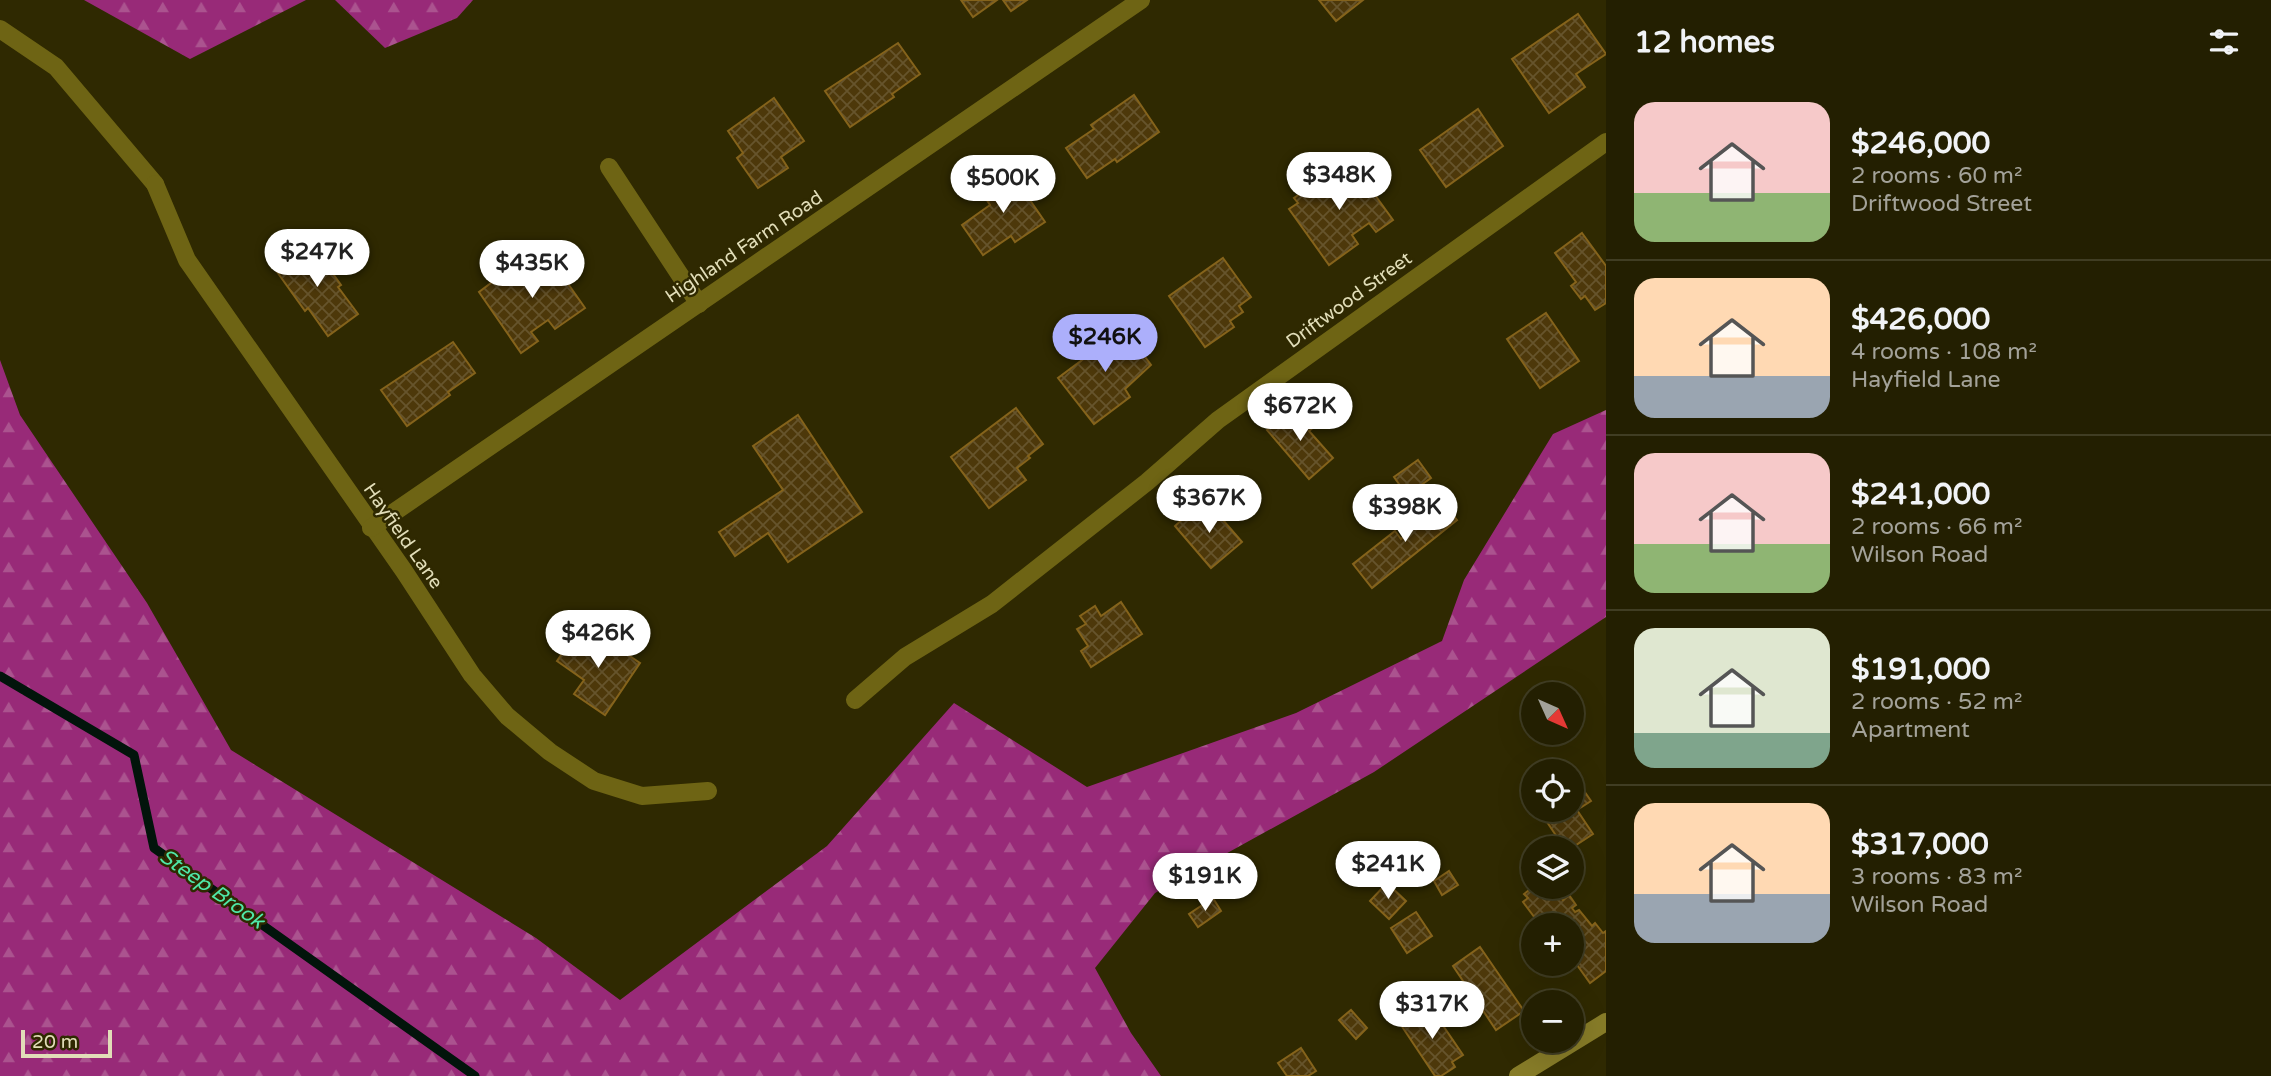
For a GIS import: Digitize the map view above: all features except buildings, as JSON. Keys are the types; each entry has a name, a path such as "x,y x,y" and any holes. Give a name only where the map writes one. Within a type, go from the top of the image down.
{"main road":[{"path":"1518,1076 1606,1022"}],"street":[{"name":"Highland Farm Road","path":"372,528 1141,0"},
{"name":"Hayfield Lane","path":"0,29 56,67 155,184 187,260 404,571 472,675 507,716 550,752 594,781 642,796 708,791"},
{"name":"Driftwood Street","path":"855,700 905,657 992,604 1147,482 1218,420 1606,142"},
{"path":"609,167 699,304"}],"green space":[{"path":"84,0 306,0 190,59"},
{"path":"335,0 473,0 457,18 385,48"},
{"path":"0,360 20,415 147,603 231,750 536,938 620,1000 827,846 954,703 1087,787 1296,713 1442,641 1464,580 1553,434 1606,410 1606,617 1374,772 1155,893 1095,968 1131,1033 1161,1076 0,1076"}],"waterway":[{"name":"Steep Brook","path":"0,676 134,755 154,848 475,1076"}]}
